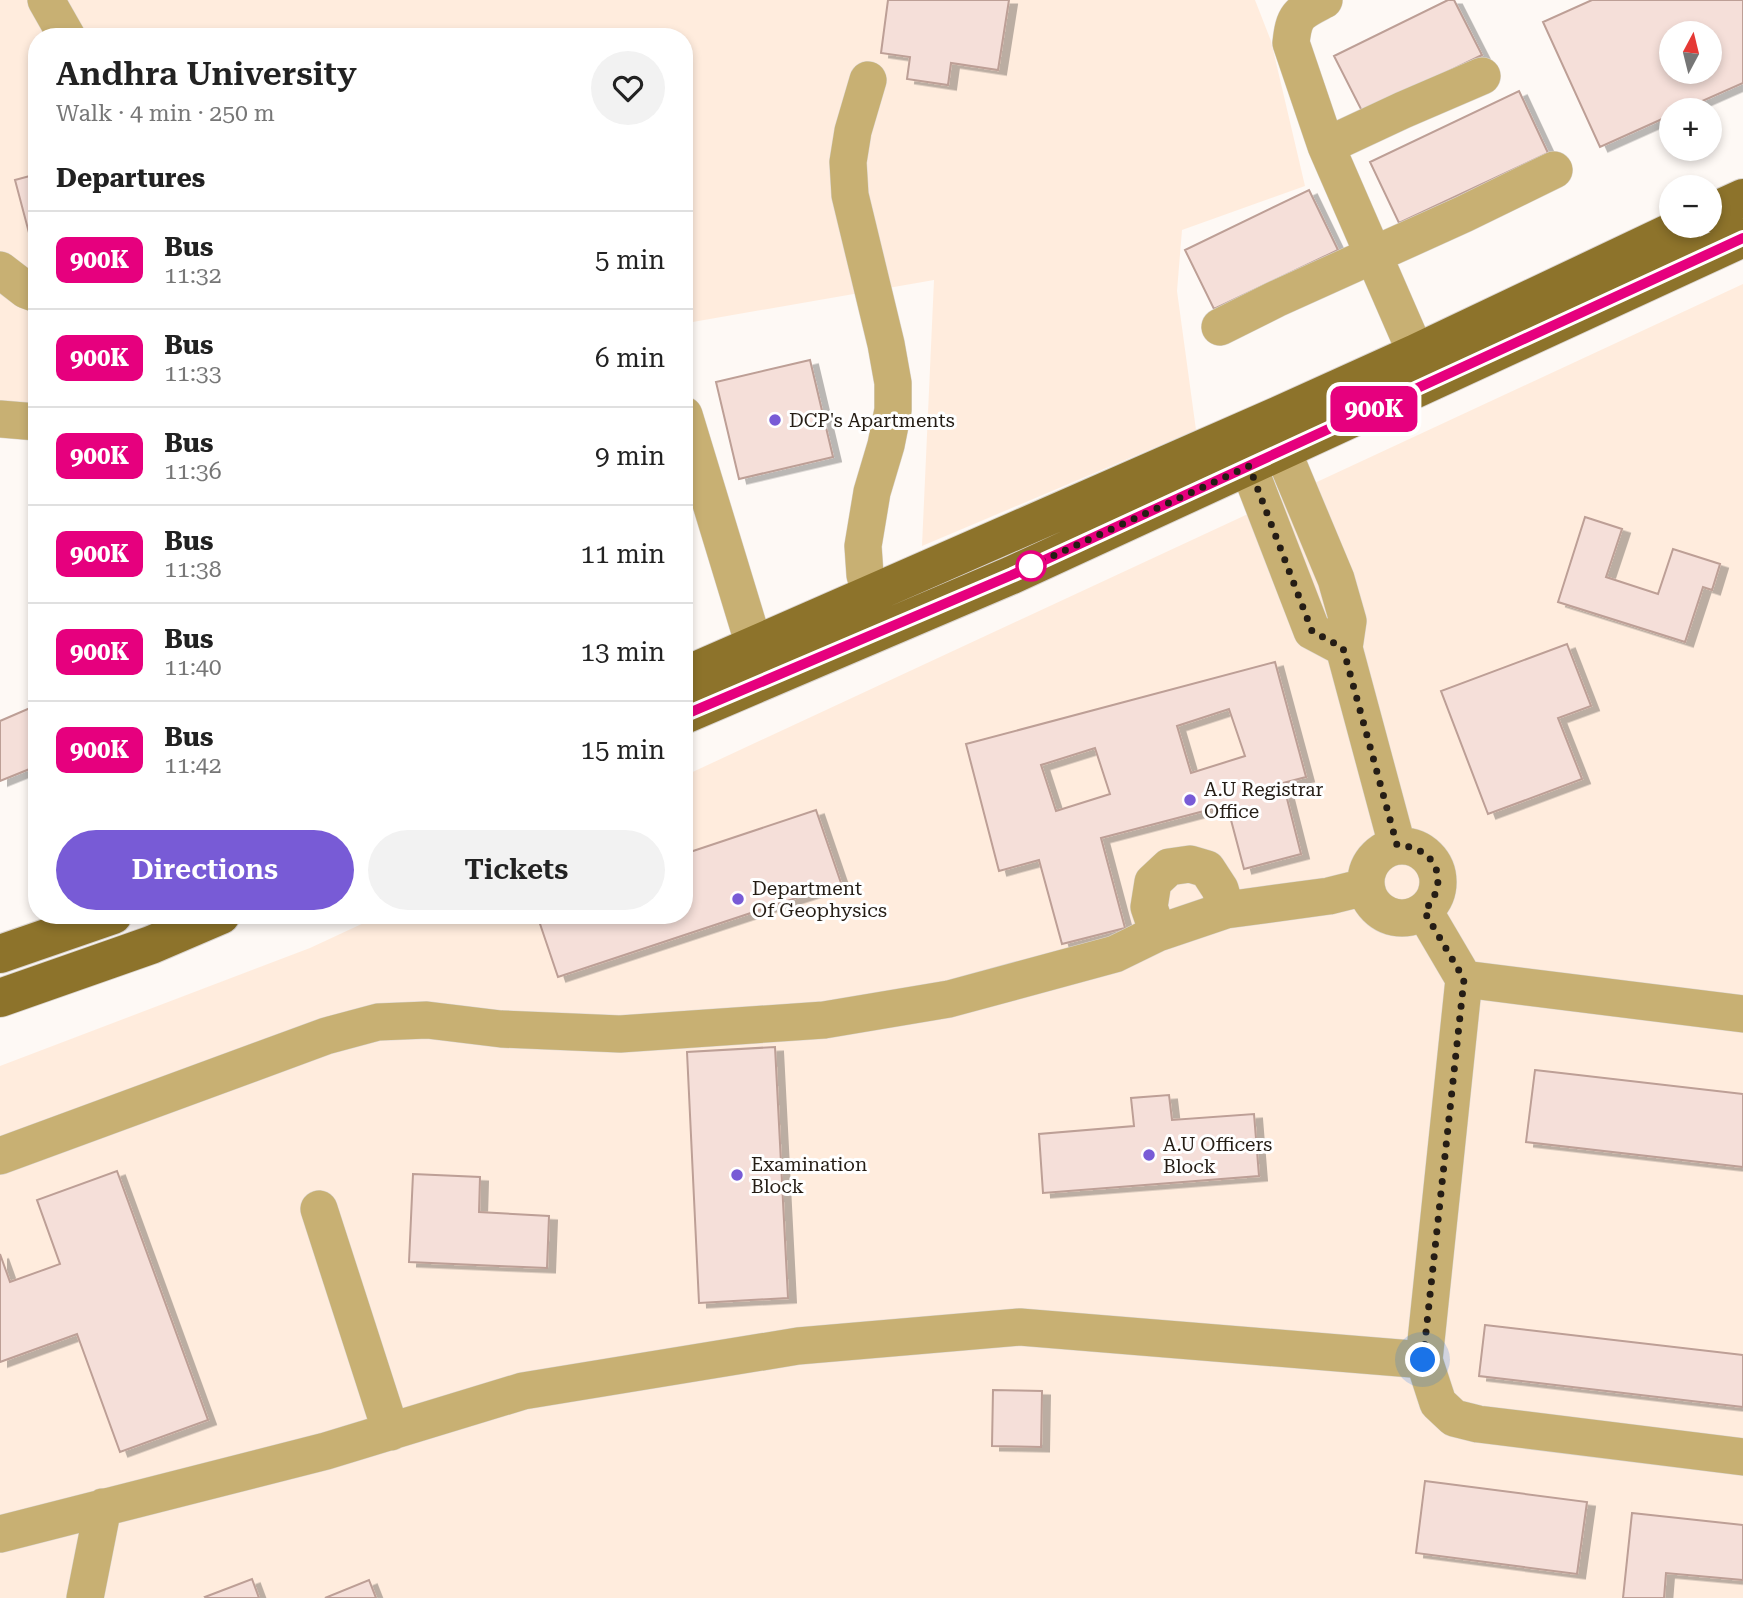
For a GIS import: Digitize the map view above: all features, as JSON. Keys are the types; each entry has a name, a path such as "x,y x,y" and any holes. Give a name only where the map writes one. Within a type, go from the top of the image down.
{"main road":[{"path":"1722,208 1743,198"},
{"path":"693,711 1012,575 1259,442 1416,353 1659,238"},
{"path":"693,672 870,594 1259,442 1743,238"},
{"path":"0,954 87,924"},
{"path":"0,999 199,924"}],"street":[{"path":"46,0 62,28"},
{"path":"1324,0 1301,12 1293,26 1291,43 1326,146 1416,353"},
{"path":"1326,146 1482,76"},
{"path":"868,80 853,131 848,162 850,195 893,383 893,410 872,492 863,546 865,575 870,594"},
{"path":"1220,327 1464,215 1554,170"},
{"path":"0,270 28,291"},
{"path":"0,419 28,421"},
{"path":"1259,442 1336,579 1348,621 1343,648 1397,845"},
{"path":"693,445 754,645"},
{"path":"1397,845 1418,849 1428,856 1438,877 1438,890 1433,902 1413,917 1388,916 1377,909 1369,899 1365,887 1369,864 1376,855 1397,845"},
{"path":"1158,933 1149,907 1153,882 1169,867 1190,864 1207,869 1220,889 1226,910"},
{"path":"0,1156 326,1036 378,1022 427,1020 501,1029 620,1034 824,1020 949,999 1115,954 1158,933 1226,910 1329,896 1365,887"},
{"path":"1424,911 1464,979 1423,1360 1438,1403 1454,1418 1478,1424 1743,1457"},
{"path":"1464,979 1743,1014"},
{"path":"318,1209 390,1432"},
{"path":"0,1534 326,1451 523,1391 798,1346 1020,1327 1423,1360"},
{"path":"85,1598 103,1507"}],"shaded area":[{"path":"0,0 1255,0 1271,41 1305,186 1182,230 1177,291 1196,430 922,546 934,280 693,322 693,28 28,28 28,402 0,402"},
{"path":"1743,284 1743,1598 0,1598 0,1066 310,948 362,924 693,924 693,772"}],"building":[{"path":"888,0 1009,0 998,70 951,63 948,85 907,79 910,57 881,53"},
{"path":"1448,0 1454,0 1482,55 1363,113 1334,56"},
{"path":"1592,0 1743,0 1743,83 1709,98 1659,98 1659,120 1600,147 1543,22"},
{"path":"1519,91 1548,153 1399,223 1370,162"},
{"path":"28,176 28,229 15,180"},
{"path":"1309,190 1338,250 1214,309 1185,250"},
{"name":"DCP's Apartments","path":"810,360 833,457 739,479 716,382"},
{"path":"1585,517 1622,529 1606,577 1658,594 1673,549 1720,564 1712,590 1703,587 1685,642 1558,602"},
{"path":"1567,644 1591,706 1558,718 1582,779 1488,814 1441,691"},
{"name":"A.U Registrar Office","path":"1275,662 1306,777 1283,783 1301,854 1244,869 1227,805 1101,838 1125,928 1062,944 1039,860 999,871 966,744","holes":["1229,709 1245,756 1191,773 1177,726","1095,748 1110,794 1056,811 1041,765"]},
{"path":"28,709 28,770 0,781 0,721"},
{"name":"Department Of Geophysics","path":"816,810 841,883 558,977 540,924 693,924 693,851"},
{"name":"Examination Block","path":"775,1047 788,1298 699,1303 687,1052"},
{"path":"1535,1070 1743,1094 1743,1167 1526,1142"},
{"name":"A.U Officers Block","path":"1169,1095 1172,1120 1254,1114 1259,1176 1043,1193 1039,1134 1134,1126 1131,1098"},
{"path":"117,1171 208,1420 120,1452 77,1334 0,1362 0,1254 10,1282 60,1264 37,1200"},
{"path":"413,1174 480,1177 479,1212 549,1216 547,1268 409,1262"},
{"path":"1485,1325 1743,1355 1743,1407 1479,1376"},
{"path":"993,1390 1042,1391 1041,1447 992,1446"},
{"path":"1425,1481 1587,1502 1577,1574 1416,1553"},
{"path":"1632,1513 1743,1525 1743,1580 1666,1573 1664,1598 1623,1598"},
{"path":"252,1579 259,1598 205,1597"},
{"path":"369,1580 376,1598 325,1598"}],"bus line":[{"name":"900K","path":"693,711 1012,575 1743,238"}],"place":[{"name":"DCP's Apartments","path":"775,420"},
{"name":"A.U Registrar Office","path":"1190,800"},
{"name":"Department Of Geophysics","path":"738,899"},
{"name":"A.U Officers Block","path":"1149,1155"},
{"name":"Examination Block","path":"737,1175"}],"route":[{"path":"1031,566 1249,466 1312,631 1343,648 1397,845 1418,849 1428,856 1434,865 1438,890 1433,902 1424,911 1464,979 1423,1360"}]}
